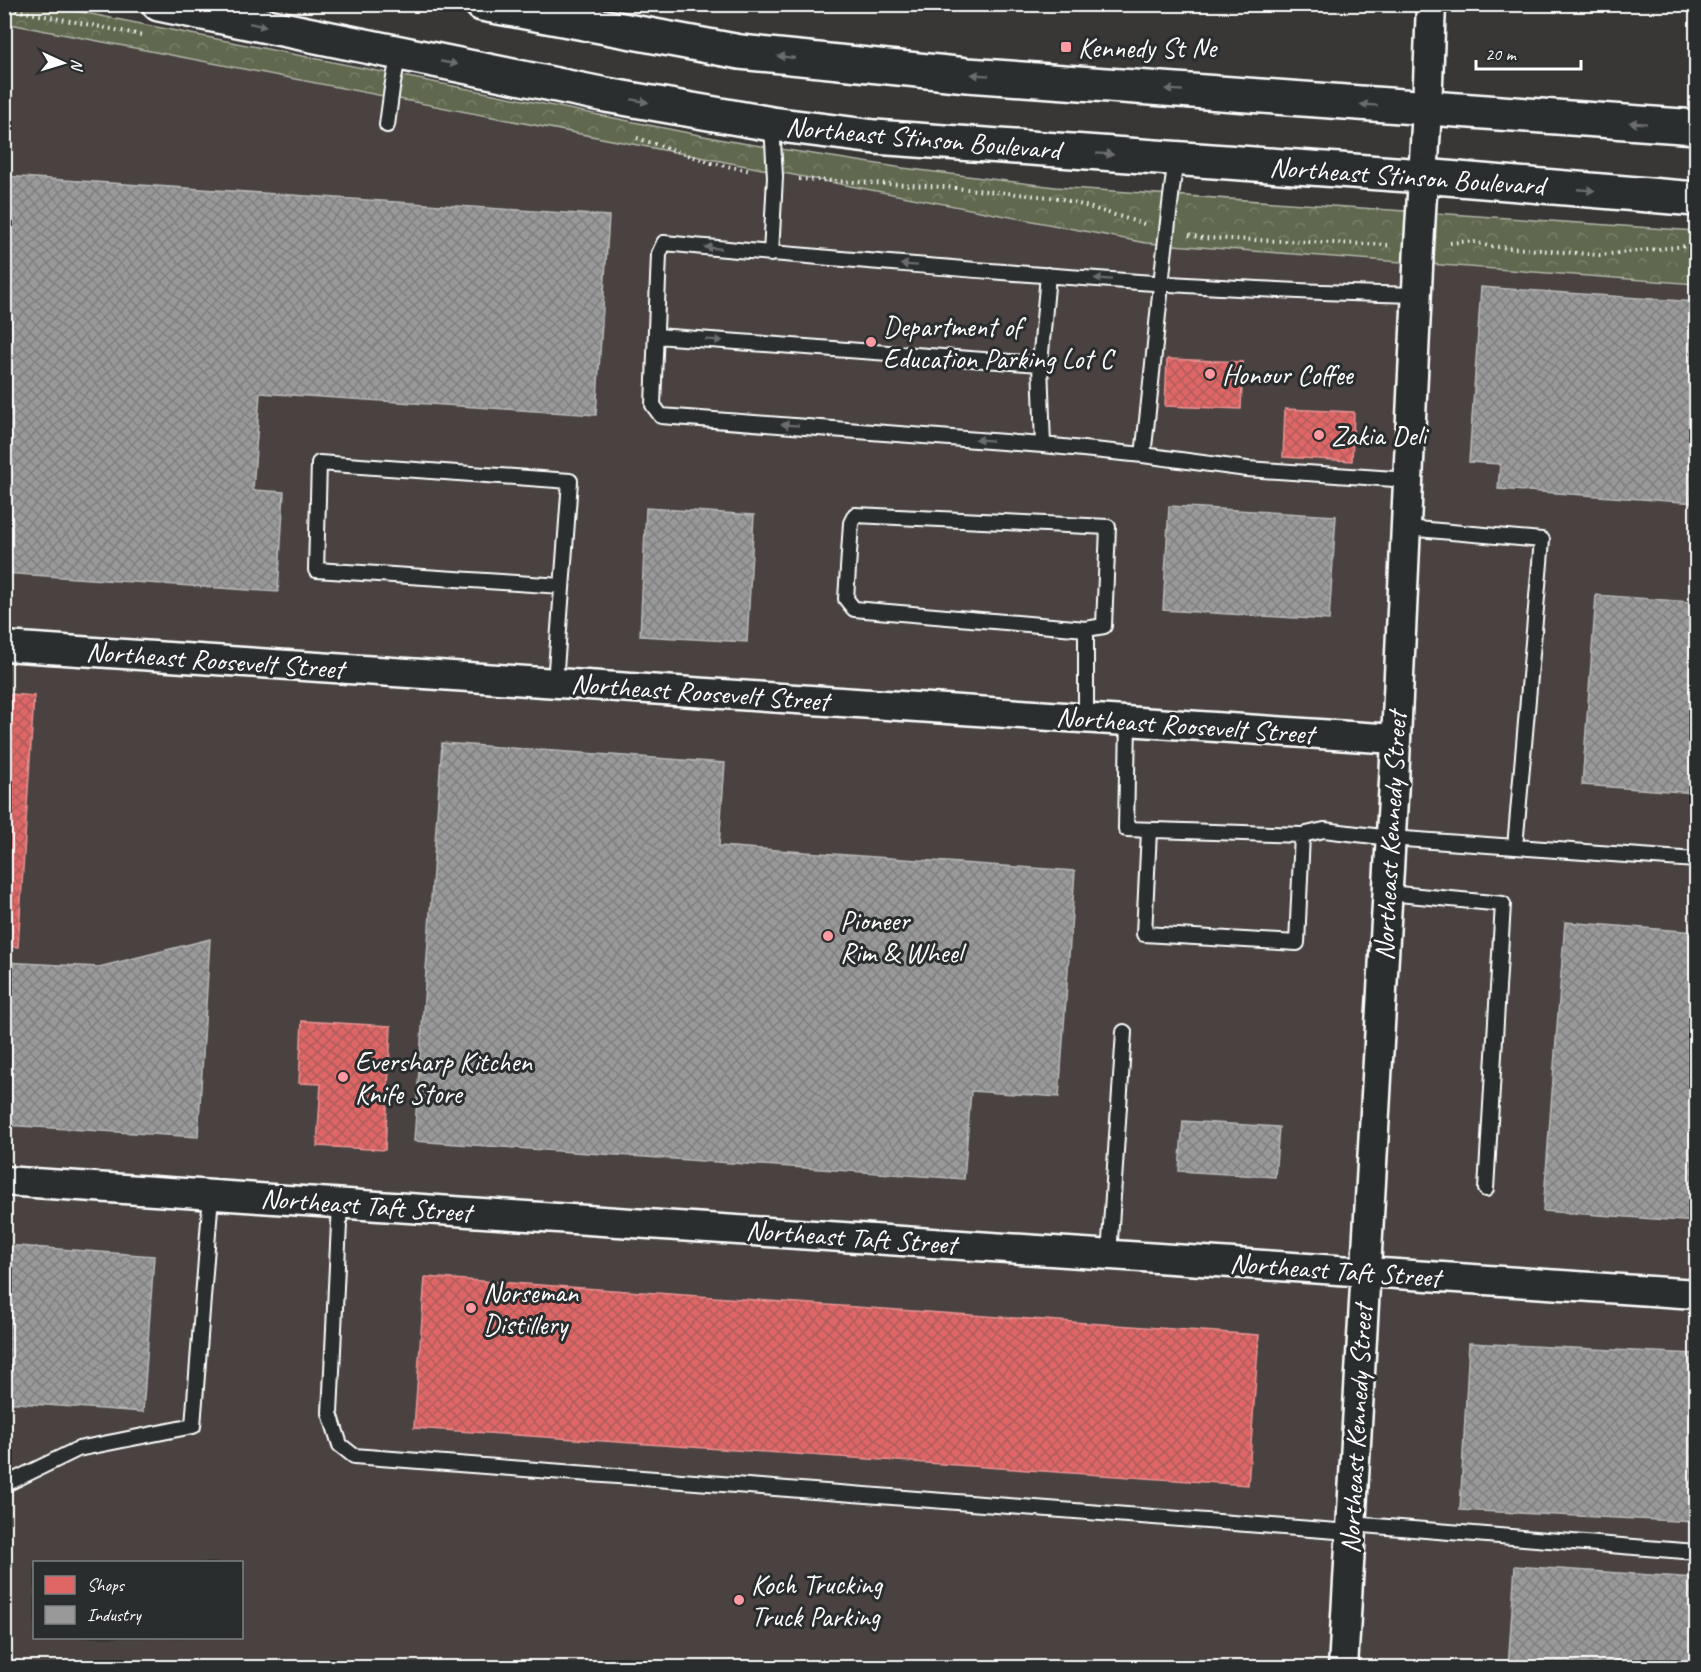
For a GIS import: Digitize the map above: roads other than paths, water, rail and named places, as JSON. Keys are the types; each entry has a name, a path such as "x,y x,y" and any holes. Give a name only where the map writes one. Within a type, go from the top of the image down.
{"main road":[{"name":"Northeast Stinson Boulevard","path":"159,4 606,95 772,124 874,136 1423,176 1696,199"},
{"path":"482,4 740,52 967,75 1696,127"}],"street":[{"name":"Northeast Kennedy Street","path":"1342,1668 1388,892 1431,4"},
{"name":"Northeast Roosevelt Street","path":"4,646 1395,739"},
{"name":"Northeast Taft Street","path":"4,1181 1696,1294"}],"lane":[{"path":"387,125 399,53"},
{"path":"771,254 775,177 772,124"},
{"path":"1143,455 1166,230 1176,159"},
{"path":"1409,480 1247,470 1143,455 1043,445 661,416 653,405 658,254 664,243 771,254 1162,283 1416,295"},
{"path":"1043,445 1040,364 1048,275"},
{"path":"656,336 1040,364"},
{"path":"555,683 570,481 318,463 316,570 562,586"},
{"path":"855,515 1108,527 1104,626 1086,629 854,609 846,599 851,523 855,515"},
{"path":"1406,528 1542,540 1515,847"},
{"path":"1086,629 1086,718"},
{"path":"1128,721 1126,830 1302,835 1324,830 1390,838 1696,860"},
{"path":"1149,831 1144,934 1297,943 1302,835"},
{"path":"1388,892 1503,904 1486,1189"},
{"path":"1109,1255 1124,1032"},
{"path":"4,1485 78,1449 193,1426 211,1195"},
{"path":"340,1203 330,1413 340,1445 354,1456 1696,1552"}],"place":[{"name":"Kennedy St Ne","path":"1066,47"},
{"name":"Department of Education Parking Lot C","path":"871,342"},
{"name":"Honour Coffee","path":"1210,374"},
{"name":"Zakia Deli","path":"1319,435"},
{"name":"Pioneer Rim & Wheel","path":"828,936"},
{"name":"Eversharp Kitchen Knife Store","path":"343,1077"},
{"name":"Norseman Distillery","path":"471,1308"},
{"name":"Koch Trucking Truck Parking","path":"739,1600"}]}
